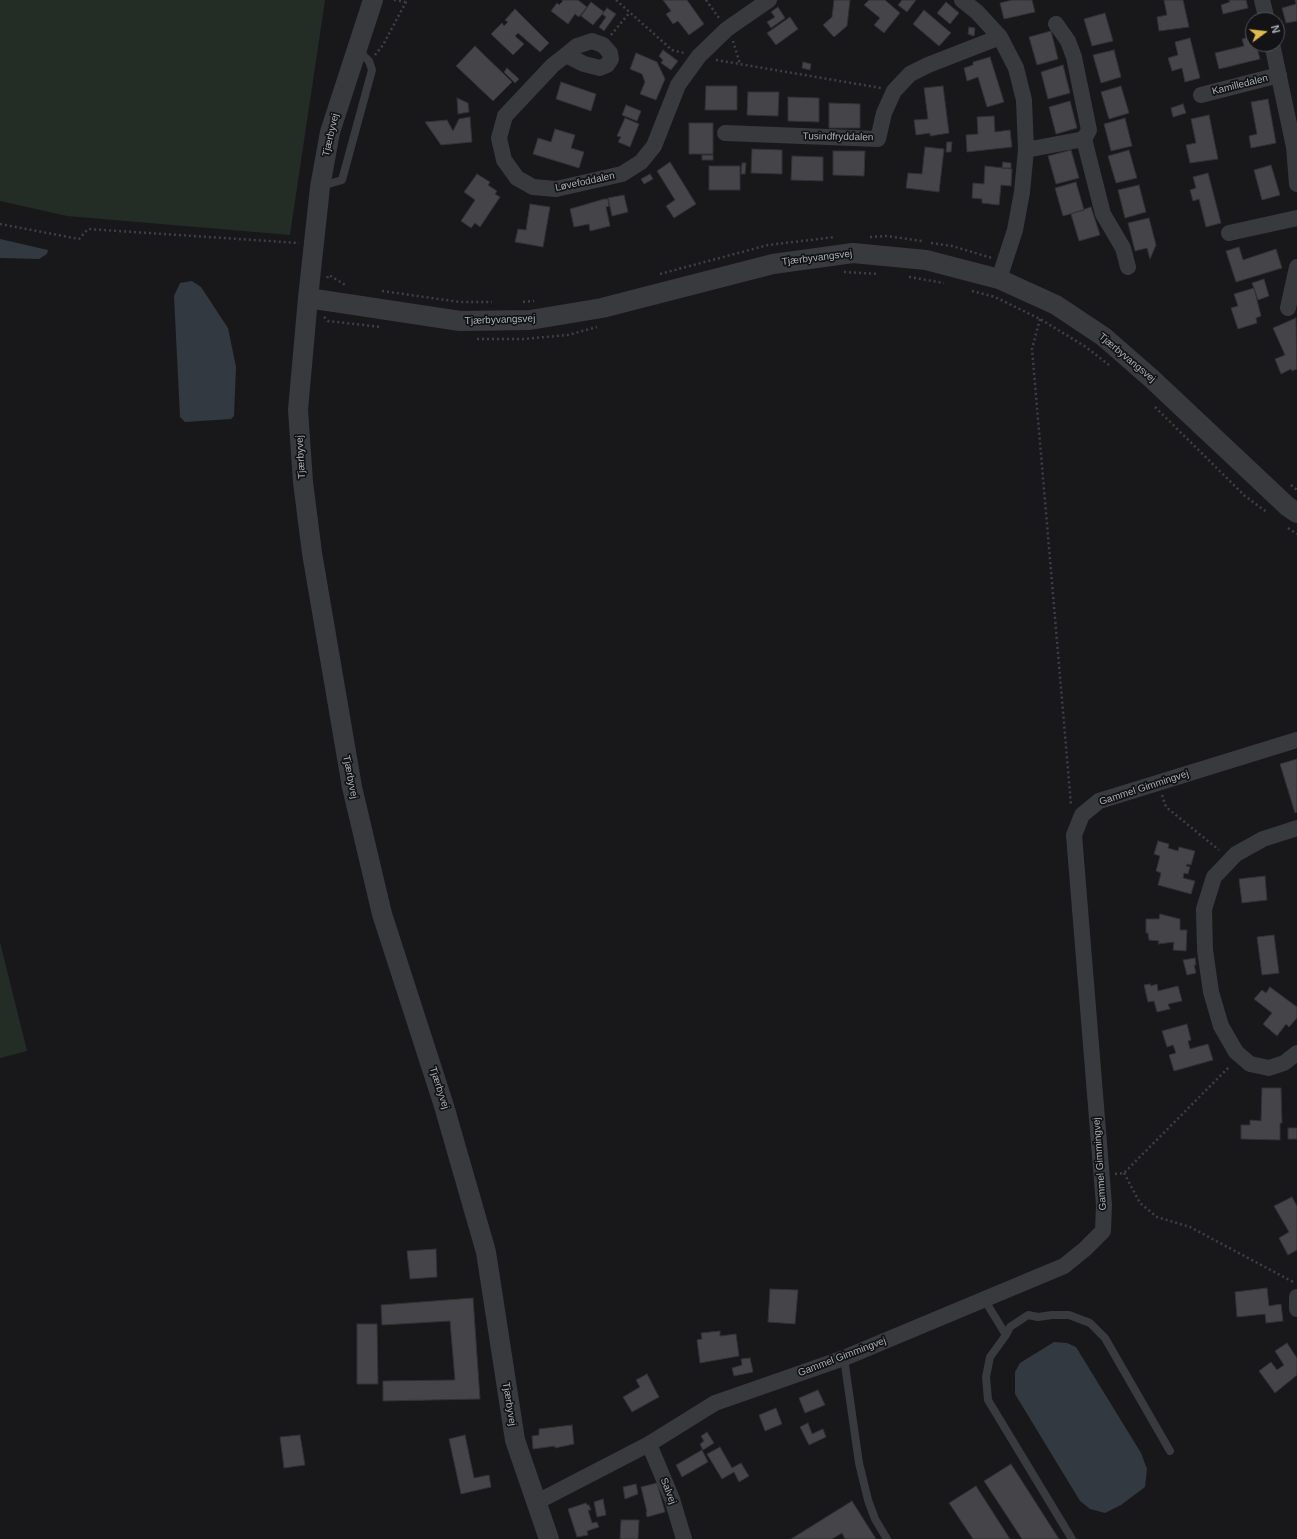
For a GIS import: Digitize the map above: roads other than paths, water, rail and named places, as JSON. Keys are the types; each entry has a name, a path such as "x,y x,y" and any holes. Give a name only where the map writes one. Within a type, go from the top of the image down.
{"street":[{"name":"Tjærbyvej","path":"373,0 363,54 330,132 320,186 298,410 303,482 312,553 352,788 382,914 444,1106 486,1252 515,1440 535,1503 549,1539"},
{"name":"Løvefoddalen","path":"566,55 584,64 600,68 607,66 611,60 610,53 603,45 592,41 577,46 553,65 505,116 499,138 504,160 517,178 534,187 556,189 622,174 641,162 654,146 678,85 699,56 727,29 769,0"},
{"path":"962,0 977,12 1000,38 1016,68 1024,100 1026,150 1022,192 1015,230 1002,271"},
{"path":"1262,0 1265,12"},
{"path":"1056,24 1068,41 1074,57 1089,130 1084,139 1103,214 1122,248 1128,267"},
{"name":"Tusindfryddalen","path":"725,134 878,139 884,113 894,91 910,74 928,65 1000,38"},
{"name":"Kamilledalen","path":"1274,52 1296,147 1297,184"},
{"name":"Kamilledalen","path":"1202,95 1279,75"},
{"path":"1026,150 1084,139"},
{"path":"1229,233 1297,218"},
{"name":"Tjærbyvangsvej","path":"308,298 460,321 530,320 602,308 773,264 853,253 926,260 1002,271 1104,337 1152,379 1286,506 1291,519"},
{"path":"1288,308 1297,267"},
{"name":"Gammel Gimmingvej","path":"535,1503 649,1444 715,1403 844,1358 1064,1266 1085,1249 1102,1231 1104,1205 1074,835 1082,815 1099,801 1297,740"},
{"path":"1297,828 1263,839 1236,854 1214,877 1204,909 1205,950 1211,992 1222,1026 1236,1052 1250,1064 1269,1068 1284,1063 1297,1053"},
{"path":"1297,1297 1297,1309"},
{"name":"Salvej","path":"649,1444 672,1499 684,1539"}],"lane":[{"path":"984,1299 1006,1335"},
{"path":"1072,1539 988,1400 986,1377 990,1357 1010,1327 1028,1315 1038,1317 1069,1315 1090,1323 1105,1338 1170,1451"},
{"path":"844,1358 860,1463 868,1500 875,1519 887,1539"}]}
